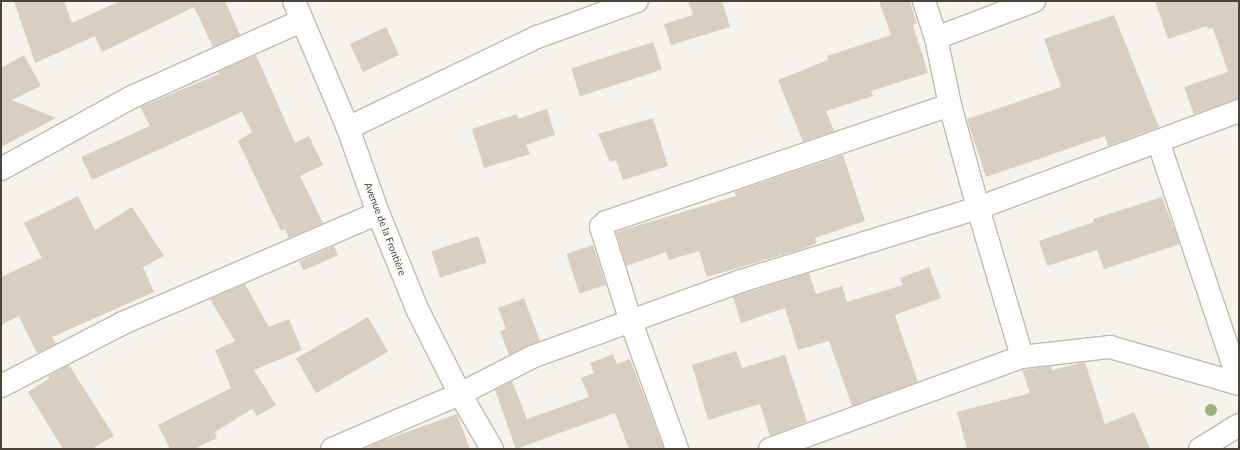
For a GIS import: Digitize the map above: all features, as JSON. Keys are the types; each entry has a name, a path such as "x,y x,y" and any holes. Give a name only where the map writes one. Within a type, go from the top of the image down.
{"street":[{"path":"348,128 537,37 637,1"},
{"path":"924,1 936,38 950,105 978,208 1022,357"},
{"path":"936,38 1034,1"},
{"path":"1,169 132,97 298,11"},
{"name":"Avenue de la Frontière","path":"298,11 348,128 378,213 418,311 460,394 492,449"},
{"path":"677,449 631,322 601,227 606,222 950,105"},
{"path":"332,449 460,394 532,357 741,281 978,208 1239,111"},
{"path":"1158,141 1239,380"},
{"path":"1,386 123,323 378,213"},
{"path":"770,449 1022,357 1110,347 1239,384"},
{"path":"1200,449 1239,425"}],"building":[{"path":"14,1 64,1 72,23 120,1 225,1 240,35 213,47 194,7 102,52 95,36 35,63"},
{"path":"688,1 722,1 730,27 671,45 664,24 693,15"},
{"path":"879,1 910,1 917,24 913,25 928,73 871,91 873,96 826,111 834,131 803,142 778,80 828,60 827,56 891,35"},
{"path":"1155,1 1239,1 1239,99 1194,114 1184,87 1228,72 1213,28 1208,29 1207,26 1168,39"},
{"path":"1114,15 1159,127 1108,146 1105,136 986,177 967,119 1061,87 1044,39"},
{"path":"386,27 399,55 363,72 350,44"},
{"path":"653,42 662,70 580,96 571,69"},
{"path":"24,55 41,86 12,100 56,118 1,147 1,68"},
{"path":"256,55 295,143 309,136 323,165 300,176 323,223 289,238 285,229 281,231 238,141 252,132 242,112 92,180 81,157 150,126 140,107 219,74 218,72"},
{"path":"547,109 555,135 526,145 530,154 484,168 472,129 517,114 518,119"},
{"path":"653,118 668,166 623,180 616,160 610,162 598,134"},
{"path":"843,155 865,221 815,238 817,243 802,249 707,277 699,251 669,260 666,252 626,266 616,232 736,196 734,192"},
{"path":"78,196 95,230 132,207 164,256 143,267 154,292 52,337 56,344 37,353 19,316 1,325 1,277 42,258 24,223"},
{"path":"1162,197 1180,244 1104,269 1097,250 1047,266 1039,241 1094,222 1093,219"},
{"path":"478,236 487,263 440,278 431,251"},
{"path":"593,245 606,285 579,294 566,254"},
{"path":"334,246 338,255 303,271 299,261"},
{"path":"929,267 941,298 895,315 918,382 852,406 829,341 798,350 785,308 741,323 733,297 809,273 816,294 842,286 847,302 903,285 900,278"},
{"path":"245,284 269,327 289,319 302,350 254,370 276,405 257,416 252,409 215,432 217,438 194,449 170,449 158,425 231,388 215,350 235,341 210,299"},
{"path":"524,298 540,341 509,355 500,331 506,329 498,308"},
{"path":"368,317 388,352 316,393 296,359"},
{"path":"736,351 742,368 785,355 807,422 770,436 760,404 708,420 692,365"},
{"path":"613,354 617,364 630,359 664,449 629,449 615,413 516,449 495,390 512,381 527,419 589,397 581,378 594,373 590,363"},
{"path":"1085,362 1105,424 1134,412 1150,449 967,449 957,412 1030,393 1022,370 1051,366 1052,370"},
{"path":"69,365 114,436 92,449 63,449 28,392 50,378 48,376"},
{"path":"457,414 470,449 369,449 369,447 379,442"}]}
